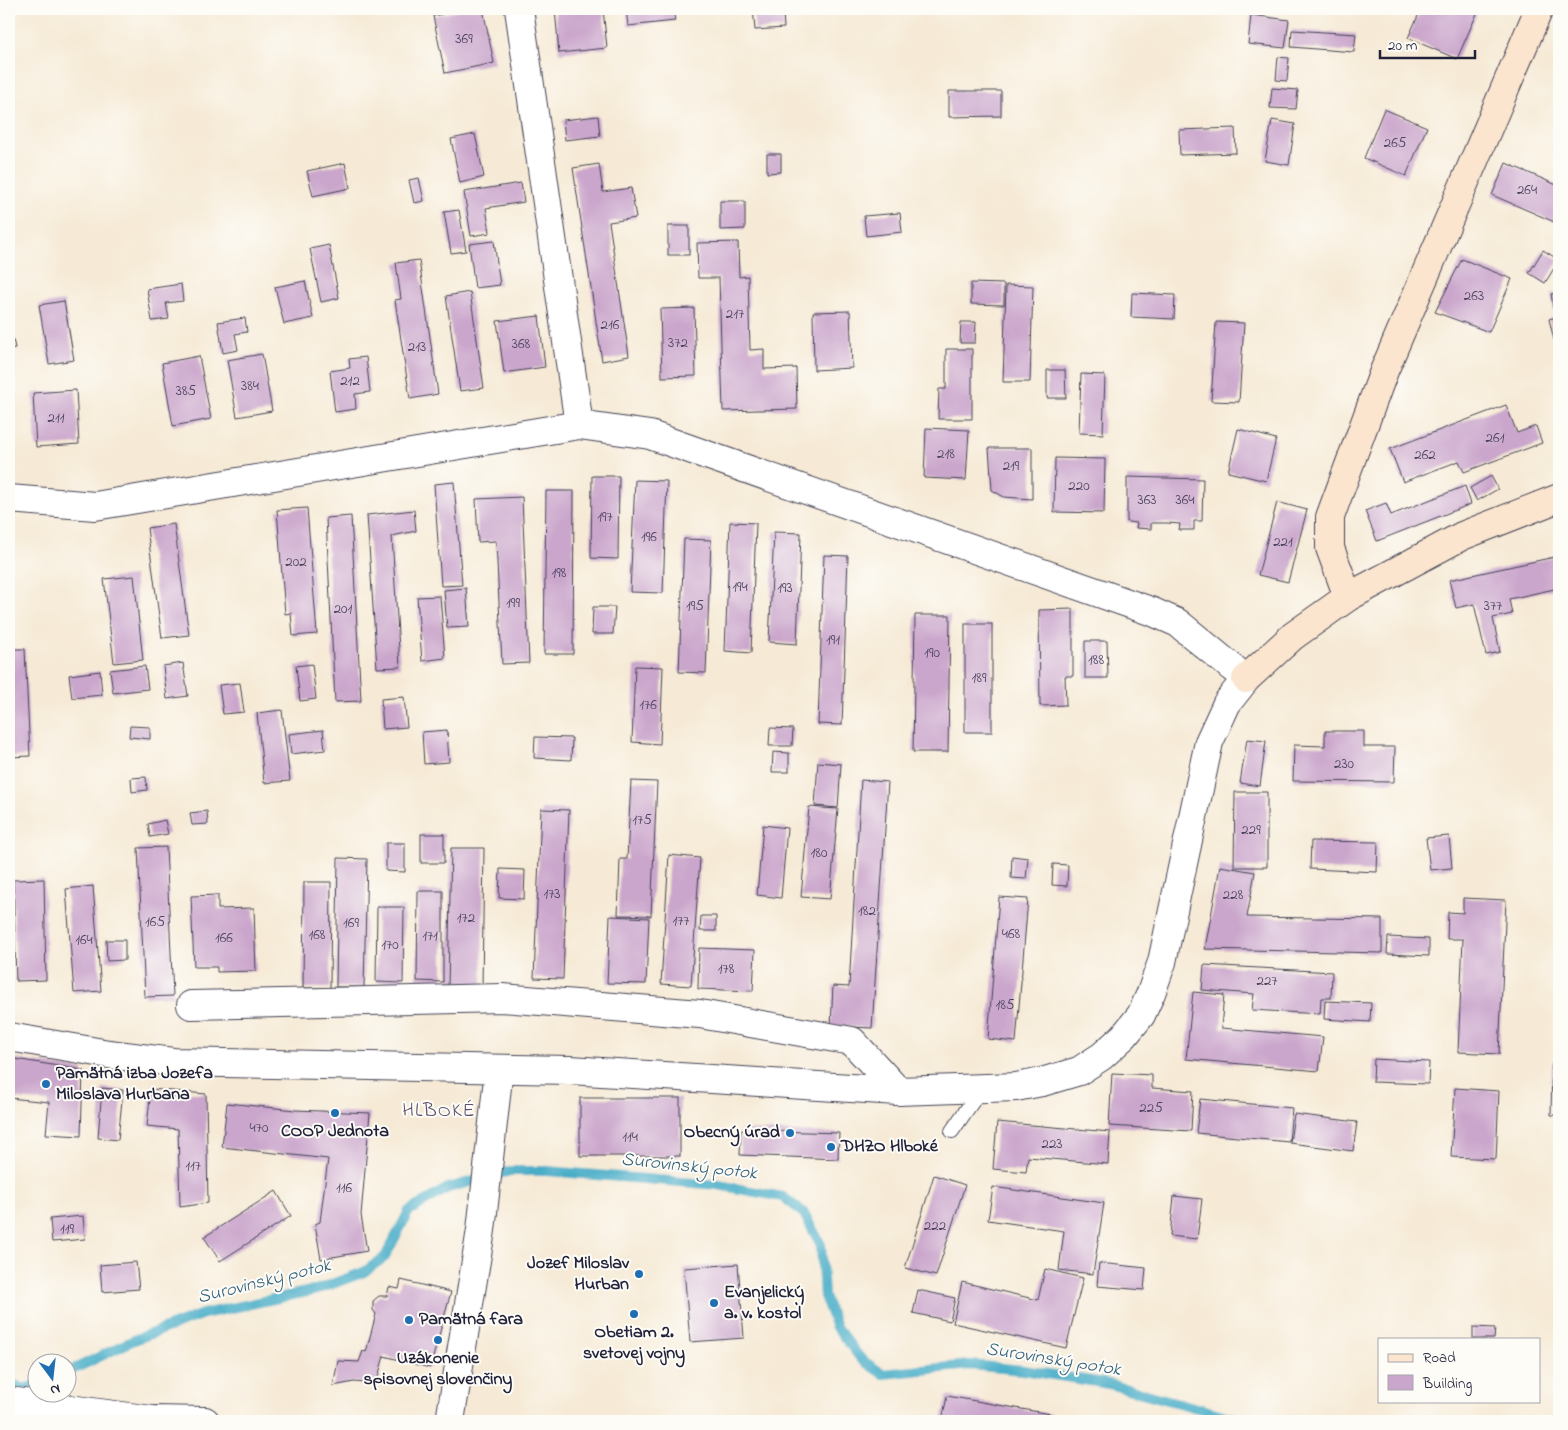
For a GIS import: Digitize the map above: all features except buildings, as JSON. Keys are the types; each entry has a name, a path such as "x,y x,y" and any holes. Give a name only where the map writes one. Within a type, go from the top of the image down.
{"street":[{"path":"519,9 579,425"},
{"path":"1348,596 1330,548 1330,517 1384,371 1539,9"},
{"path":"9,499 95,506 579,425 650,435 1153,612 1178,623 1246,679"},
{"path":"9,1037 108,1054 172,1062 570,1070 898,1091 981,1089 1042,1082 1079,1071 1102,1056 1124,1036 1141,1015 1162,962 1209,742 1227,703 1246,679 1293,636 1348,596 1462,536 1559,498"},
{"path":"191,1005 502,998 700,1014 852,1041 898,1091"},
{"path":"450,1421 481,1230 499,1069"},
{"path":"9,1401 152,1420 205,1421"}],"lane":[{"path":"952,1131 981,1089"}],"waterway":[{"name":"Surovinský potok","path":"78,1367 134,1340 203,1314 316,1290 364,1272 385,1257 409,1211 448,1188 510,1171 547,1171 718,1185 783,1197 803,1212 821,1245 824,1296 836,1327 862,1360 883,1374 970,1365 1023,1370 1109,1384 1245,1421"},
{"name":"Surovinský potok","path":"9,1382 23,1389 28,1388"}],"place":[{"name":"Pamätná izba Jozefa Miloslava Hurbana","path":"46,1084"},
{"name":"COOP Jednota","path":"335,1113"},
{"name":"Obecný úrad","path":"790,1133"},
{"name":"DHZO Hlboké","path":"831,1147"},
{"name":"Jozef Miloslav Hurban","path":"639,1274"},
{"name":"Evanjelický a. v. kostol","path":"714,1303"},
{"name":"Obetiam 2. svetovej vojny","path":"634,1314"},
{"name":"Pamätná fara","path":"409,1320"},
{"name":"Uzákonenie spisovnej slovenčiny","path":"438,1340"}],"district":[{"name":"HLBOKÉ","path":"439,1111"}]}
